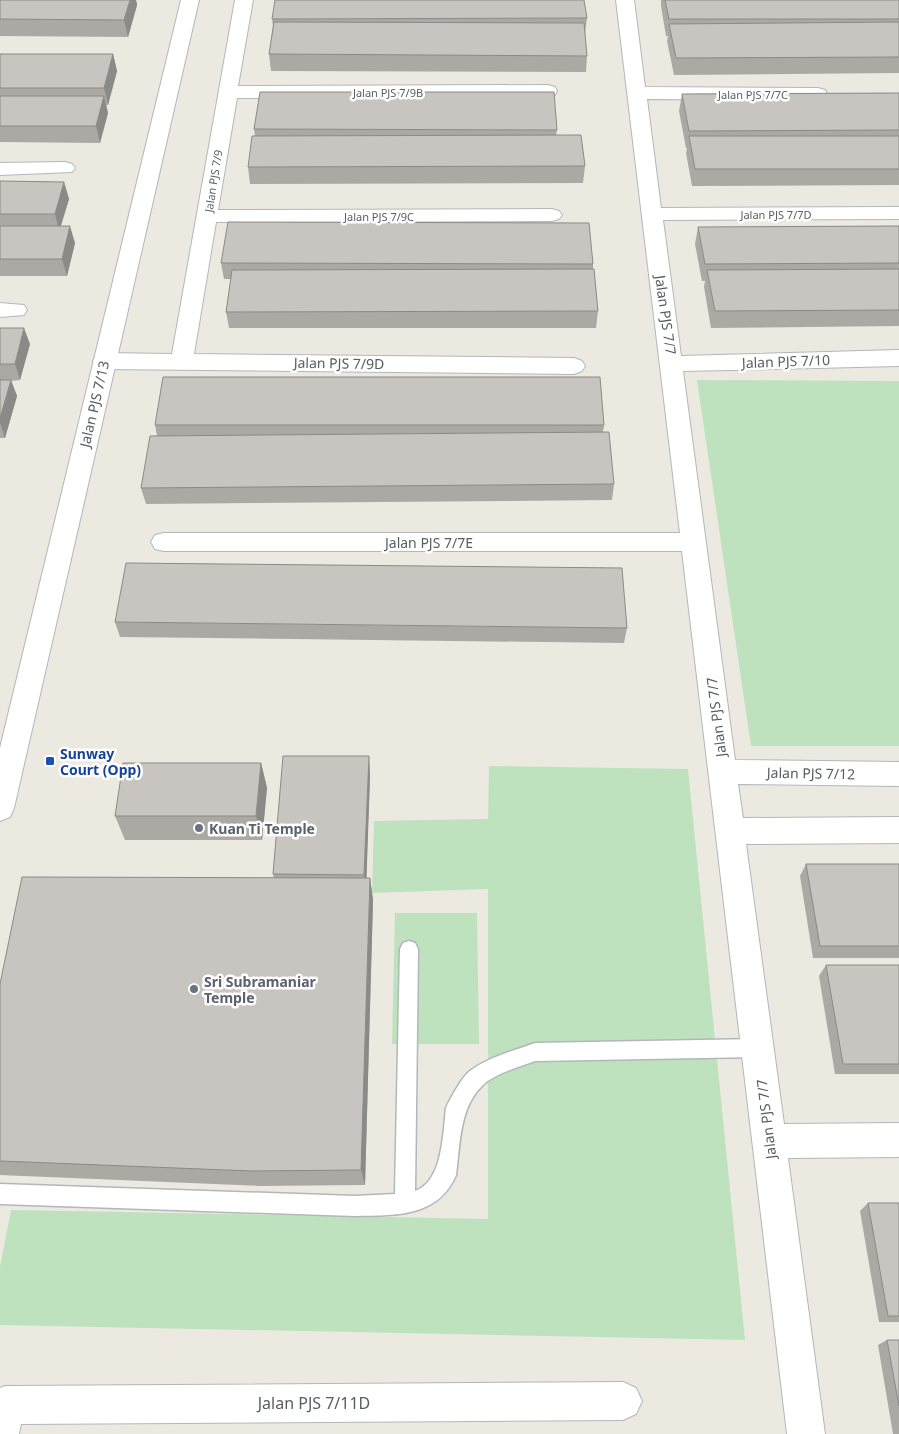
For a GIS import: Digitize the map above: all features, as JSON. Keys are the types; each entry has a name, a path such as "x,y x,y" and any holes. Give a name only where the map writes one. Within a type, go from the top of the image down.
{"street":[{"name":"Jalan PJS 7/13","path":"0,808 4,766 170,93 190,0"},
{"name":"Jalan PJS 7/9","path":"182,362 244,0"},
{"name":"Jalan PJS 7/7","path":"625,0 673,364 806,1434"},
{"name":"Jalan PJS 7/9B","path":"228,92 548,92"},
{"name":"Jalan PJS 7/7C","path":"637,93 831,94"},
{"path":"0,169 65,168"},
{"name":"Jalan PJS 7/7D","path":"652,214 899,213"},
{"name":"Jalan PJS 7/9C","path":"207,216 552,216"},
{"name":"Jalan PJS 7/10","path":"673,364 899,358"},
{"name":"Jalan PJS 7/9D","path":"104,361 574,366"},
{"name":"Jalan PJS 7/7E","path":"164,542 694,542"},
{"name":"Jalan PJS 7/12","path":"723,772 899,774"},
{"path":"730,831 899,830"},
{"path":"769,1141 899,1140"},
{"name":"Jalan PJS 7/11D","path":"3,1419 623,1401"}],"lane":[{"path":"405,1204 409,950"},
{"path":"0,1194 355,1206 405,1204 427,1197 446,1174 456,1108 475,1079 502,1064 535,1052 758,1048"}],"green space":[{"path":"697,380 899,381 899,746 751,746"},
{"path":"489,766 688,769 745,1340 0,1325 0,1267 11,1210 488,1219 488,889 372,893 374,821 488,819"},
{"path":"395,913 477,913 479,1044 392,1044"}],"building":[{"path":"0,0 130,0 124,20 0,19"},
{"path":"275,0 584,0 587,18 272,19"},
{"path":"665,0 899,0 899,19 669,19"},
{"path":"274,22 584,23 587,56 269,54"},
{"path":"899,22 899,57 676,58 669,24"},
{"path":"0,54 113,54 104,88 0,88"},
{"path":"260,92 554,92 557,130 254,129"},
{"path":"899,93 899,130 689,131 682,94"},
{"path":"0,96 104,96 96,126 0,126"},
{"path":"581,135 585,166 248,167 252,136"},
{"path":"689,136 899,136 899,169 695,169"},
{"path":"0,181 64,182 55,214 0,214"},
{"path":"228,222 589,223 593,264 221,263"},
{"path":"0,226 70,226 62,259 0,259"},
{"path":"899,226 899,263 705,264 698,227"},
{"path":"594,269 598,311 226,312 232,270"},
{"path":"899,269 899,310 715,311 707,270"},
{"path":"0,328 24,328 15,364 0,364"},
{"path":"163,377 600,377 604,425 155,425"},
{"path":"0,380 11,380 0,418"},
{"path":"609,432 614,484 141,488 150,436"},
{"path":"126,563 622,568 627,628 115,622"},
{"path":"283,756 369,756 364,875 273,874"},
{"path":"123,763 261,763 256,816 115,816"},
{"path":"806,864 899,864 899,946 820,946"},
{"name":"Sri Subramaniar Temple","path":"22,877 370,878 361,1170 252,1171 0,1161 0,984"},
{"path":"826,965 899,965 899,1064 843,1064"},
{"path":"868,1203 899,1203 899,1316 888,1316"},
{"path":"887,1340 899,1340 899,1406"}],"place":[{"name":"Sunway Court (Opp)","path":"50,761"},
{"name":"Kuan Ti Temple","path":"199,828"},
{"name":"Sri Subramaniar Temple","path":"194,989"}]}
